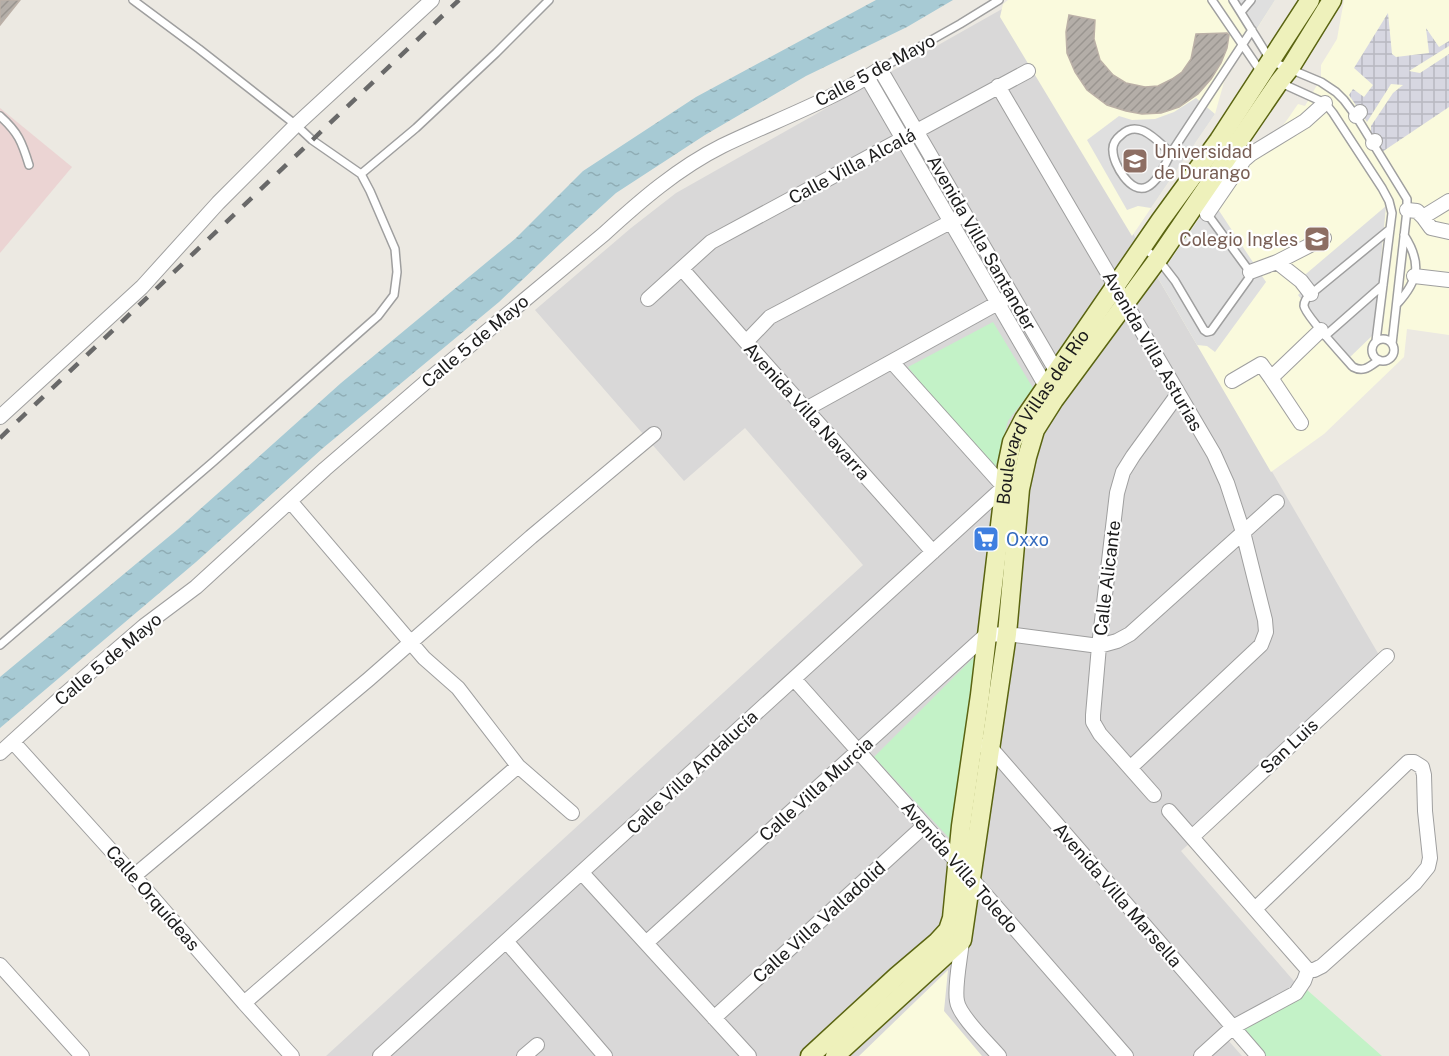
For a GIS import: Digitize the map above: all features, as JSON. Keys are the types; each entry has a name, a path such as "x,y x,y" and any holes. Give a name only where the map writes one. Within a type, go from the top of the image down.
{"street":[{"path":"0,417 142,287 218,203 296,125 432,0"},
{"name":"Boulevard Villas del Río","path":"1056,386 1115,287 1219,140 1310,0"},
{"name":"Boulevard Villas del Río","path":"810,1056 937,942 948,930 952,918 961,826 1007,634 1012,442 1024,419 1056,386 1126,305 1158,259 1202,207 1332,0"},
{"name":"Calle 5 de Mayo","path":"0,753 144,626 196,587 427,381 604,234 630,209 673,176 720,147 880,69"},
{"name":"Avenida Villa Santander","path":"880,69 1012,295 1056,386"},
{"name":"Calle Villa Alcalá","path":"648,299 711,242 1029,71"},
{"path":"867,77 997,304 1056,386"},
{"name":"Avenida Villa Asturias","path":"998,86 1218,464 1227,483 1243,532 1265,620 1266,632 1261,645 1130,768"},
{"path":"1202,207 1244,159 1305,121 1325,103"},
{"path":"1423,217 1449,201"},
{"path":"1407,210 1417,211 1431,228 1449,232"},
{"path":"746,342 770,317 965,214"},
{"path":"1250,272 1324,238"},
{"path":"1277,261 1311,294"},
{"name":"Avenida Villa Navarra","path":"682,269 933,552"},
{"path":"1414,276 1449,280"},
{"path":"806,409 1012,295"},
{"path":"1271,378 1323,333"},
{"path":"1232,381 1258,360 1301,423"},
{"path":"892,362 1012,488"},
{"name":"Calle Alicante","path":"1154,795 1100,734 1093,715 1099,646 1118,493 1123,472 1178,394"},
{"path":"134,876 369,679 531,537 654,434"},
{"name":"Boulevard Villas del Río","path":"963,940 971,879 981,746 980,695 986,635 1012,488"},
{"name":"Calle Villa Andalucía","path":"380,1056 933,552 1012,488"},
{"path":"290,501 424,658 458,688 518,766 572,813"},
{"path":"986,635 1007,634 1099,646 1117,641 1130,634 1277,502"},
{"name":"Calle Villa Murcia","path":"646,943 986,635"},
{"name":"San Luis","path":"1192,837 1387,656"},
{"name":"Avenida Villa Toledo","path":"794,679 1126,1056"},
{"name":"Calle Orquídeas","path":"13,742 292,1056"},
{"name":"Avenida Villa Marsella","path":"981,746 1258,1056"},
{"path":"1169,811 1254,909 1308,970 1314,970 1322,966 1415,883 1428,867 1430,858 1422,767 1414,762 1408,762 1254,909"},
{"path":"244,1003 518,766"},
{"name":"Calle Villa Valladolid","path":"714,1017 924,826"},
{"path":"582,873 749,1056"},
{"path":"835,1056 963,940"},
{"path":"963,940 956,993 957,1002 968,1020 999,1056"},
{"path":"506,941 605,1056"},
{"path":"0,964 82,1056"},
{"path":"1201,1056 1233,1027 1296,993 1308,970"},
{"path":"524,1056 537,1045"}],"lane":[{"path":"0,645 213,462 378,316 394,296 397,272 395,249 361,174 312,140 208,56 133,0"},
{"path":"361,174 424,120 549,0"},
{"name":"Calle 5 de Mayo","path":"880,69 999,0"},
{"path":"1212,0 1242,44 1266,67 1284,75 1325,103 1342,125 1389,201 1392,213 1376,341 1372,349 1379,360"},
{"path":"1233,0 1252,30 1266,67 1284,75 1321,82 1336,92 1358,114 1407,199 1392,344 1394,352 1388,360 1379,360 1365,369 1358,370 1323,333 1304,305 1306,298 1390,229"},
{"path":"1242,12 1251,0"},
{"path":"1171,153 1138,128 1130,129 1114,142 1113,151 1116,162 1130,184 1144,189 1150,185 1252,30"},
{"path":"1325,103 1336,92"},
{"path":"1342,125 1358,114"},
{"path":"0,116 14,129 20,139 29,165"},
{"path":"1142,247 1158,259 1175,280 1204,330 1207,332 1211,330 1249,278 1250,272 1202,207"},
{"path":"1397,304 1406,295 1414,276 1415,257 1404,235"},
{"path":"1323,333 1383,285"},
{"path":"1376,341 1385,339 1392,344"}],"shaded area":[{"name":"Universidad de Durango","path":"1008,0 1275,0 1224,82 1215,114 1132,236 1000,17 1003,4"},
{"path":"1236,0 1275,0 1256,30"},
{"name":"Colegio Ingles","path":"1344,0 1449,0 1449,335 1407,329 1404,357 1324,434 1271,472 1158,278 1246,151 1276,134 1298,104 1305,106 1321,78 1321,65 1337,39"},
{"path":"1002,9 1386,667 1181,851 1299,987 1220,1031 1242,1056 326,1056 863,565 745,428 684,481 535,310 631,228 676,193"},
{"path":"1388,13 1392,54 1396,57 1429,53 1426,28 1439,47 1449,41 1449,46 1409,71 1420,73 1449,54 1449,107 1382,152 1371,132 1371,126 1393,93 1403,85 1391,84 1367,122 1349,95 1353,89 1364,97 1373,85 1354,68"},
{"path":"1196,98 1215,114 1151,208 1138,206 1127,210 1087,140 1119,116 1132,120 1155,119 1174,112"},
{"path":"0,108 72,167 0,253"},
{"path":"1212,200 1266,282 1215,352 1207,346 1197,345 1158,278"},
{"path":"1386,206 1374,334 1349,358 1298,295 1307,287 1300,279"},
{"path":"948,970 944,1011 982,1056 859,1056"}],"green space":[{"path":"993,322 1033,388 1008,421 994,473 908,367"},
{"path":"975,656 950,839 874,757"},
{"path":"1306,989 1382,1056 1263,1056 1239,1028"}],"water":[{"path":"876,0 953,0 907,27 806,76 705,135 616,193 499,302 323,448 196,562 0,728 0,677 178,529 341,383 516,238 583,171 696,97"}],"building":[{"path":"0,0 20,0 0,25"},
{"name":"Universidad de Durango","path":"1069,15 1095,20 1094,39 1100,60 1113,75 1126,83 1145,87 1158,86 1182,72 1191,59 1196,34 1227,33 1229,35 1227,48 1211,79 1198,94 1179,107 1161,113 1142,114 1126,111 1107,105 1087,90 1075,72 1067,53 1066,32"}],"railway":[{"path":"0,438 459,0"}],"place":[{"name":"Universidad de Durango","path":"1135,161"},
{"name":"Colegio Ingles","path":"1317,239"},
{"name":"Oxxo","path":"986,539"}]}
